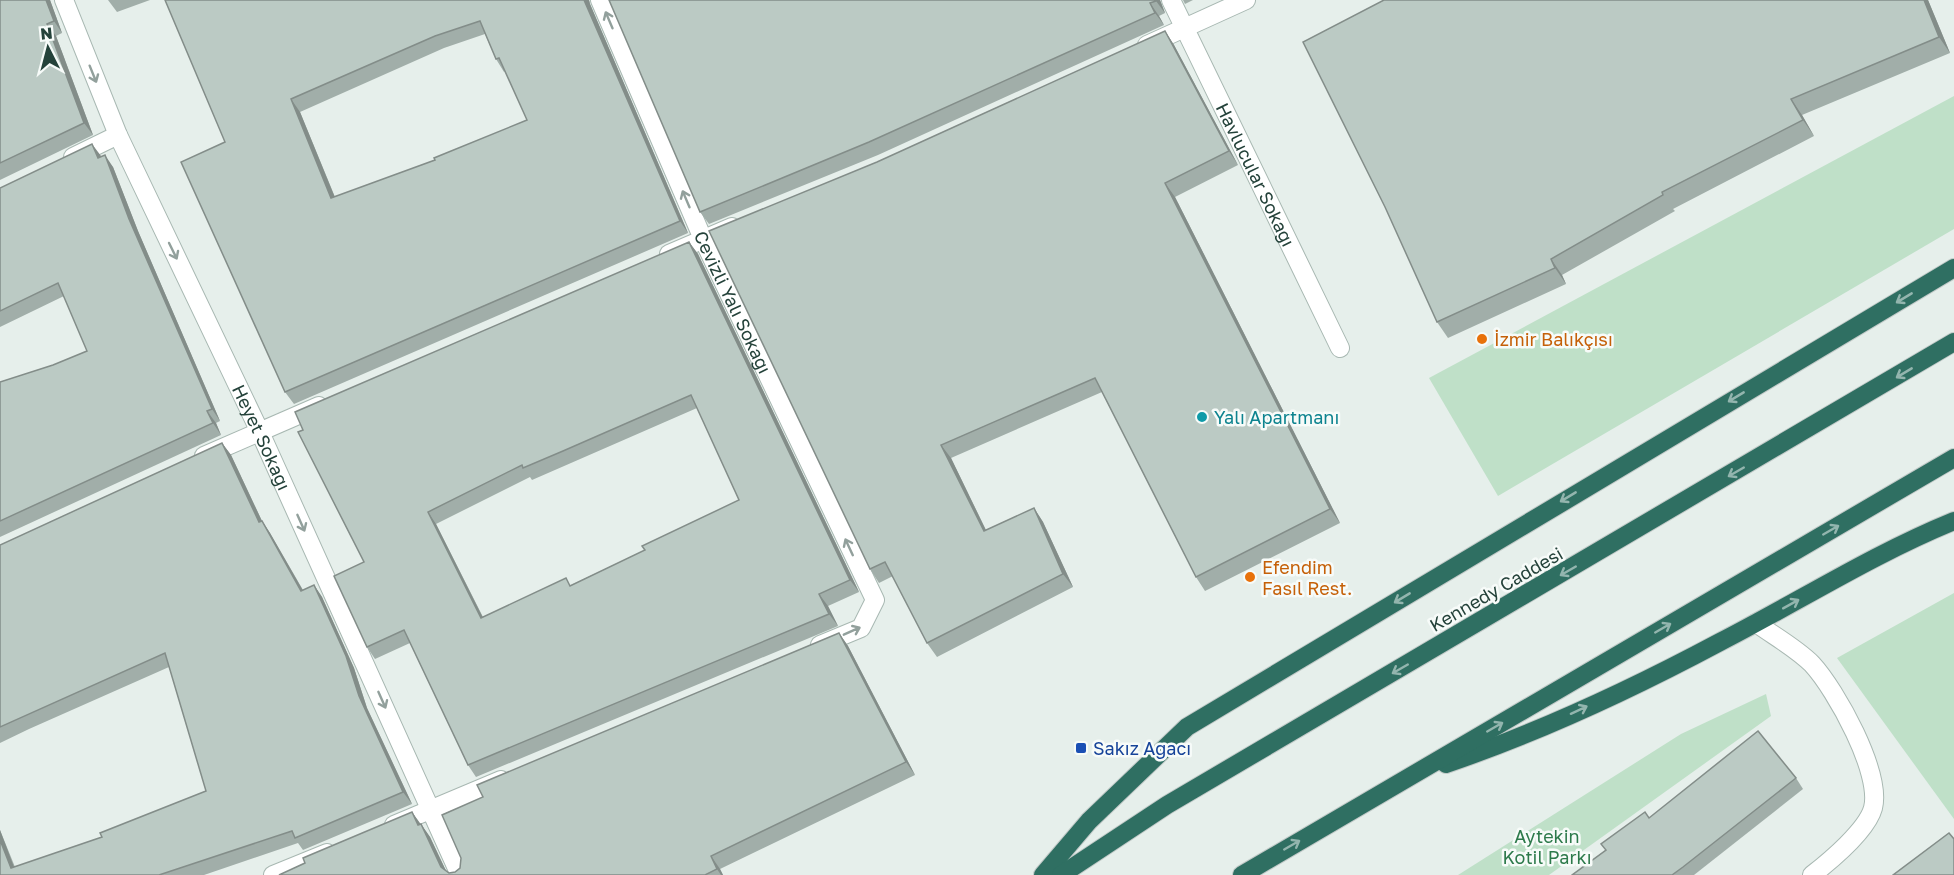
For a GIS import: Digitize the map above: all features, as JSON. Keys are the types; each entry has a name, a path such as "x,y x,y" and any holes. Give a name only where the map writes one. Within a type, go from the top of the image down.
{"highway":[{"path":"1043,875 1089,821 1187,727 1954,268"},
{"name":"Kennedy Caddesi","path":"1061,875 1167,805 1954,342"},
{"path":"1242,875 1954,458"},
{"path":"1408,778 1514,741 1756,623 1911,538 1954,520"}],"street":[{"name":"Heyet Sokağı","path":"64,0 118,135 259,430 460,875"},
{"name":"Cevizli Yalı Sokağı","path":"600,0 703,239 875,600 861,628 806,651"},
{"name":"Havlucular Sokağı","path":"1171,0 1183,29 1340,348"},
{"path":"1130,53 1246,0"},
{"path":"53,166 118,135"},
{"path":"650,262 745,221"},
{"path":"184,465 259,430 331,401"},
{"path":"1756,623 1812,664 1851,723 1875,786 1872,809 1859,831 1812,875"},
{"path":"378,831 519,772"},
{"path":"273,875 347,844"}],"green space":[{"path":"1954,96 1954,229 1498,496 1429,378"},
{"path":"1954,593 1954,819 1837,658"},
{"name":"Aytekin Kotil Parkı","path":"1766,694 1771,716 1549,875 1458,875 1681,734"}],"building":[{"path":"0,0 46,0 54,21 47,24 84,123 0,163"},
{"path":"165,0 584,0 680,221 285,392 181,162 225,142","holes":["480,21 496,59 499,58 527,120 434,158 435,160 331,198 291,99 435,36"]},
{"path":"609,0 1156,1 1150,3 1155,13 869,142 700,212"},
{"path":"1384,0 1924,0 1939,37 1791,99 1803,120 1662,192 1663,195 1551,259 1555,268 1437,322 1385,207 1303,42"},
{"path":"1165,31 1229,151 1165,183 1330,509 1196,577 1095,378 941,445 984,531 1034,508 1063,574 927,643 885,562 870,569 709,231 877,162"},
{"path":"92,144 98,158 105,155 129,219 212,409 207,411 213,423 0,521 0,382 87,351 58,283 0,311 0,188"},
{"path":"689,242 850,580 819,594 829,614 468,765 404,630 367,647 334,576 364,562 298,432 303,430 295,412","holes":["691,395 739,500 642,546 645,550 570,586 566,578 481,618 428,512 522,465 523,468"]},
{"path":"222,443 259,522 262,521 301,591 314,585 346,656 359,696 403,792 295,838 292,831 159,875 0,875 0,840 11,868 102,837 100,833 206,791 165,653 0,727 0,545"},
{"path":"839,633 906,762 711,856 717,869 705,875 279,875 305,863 303,858 412,812 418,825 421,824 441,867 449,873 455,872 460,868 461,858 442,815 483,797 477,785"},
{"path":"1758,731 1796,778 1683,867 1672,875 1572,875 1606,850 1601,844 1645,812 1649,818"},
{"path":"1949,833 1954,839 1954,875 1893,875"}],"place":[{"name":"İzmir Balıkçısı","path":"1482,339"},
{"name":"Yalı Apartmanı","path":"1202,417"},
{"name":"Efendim Fasıl Rest.","path":"1250,577"},
{"name":"Sakız Ağacı","path":"1081,748"}]}
